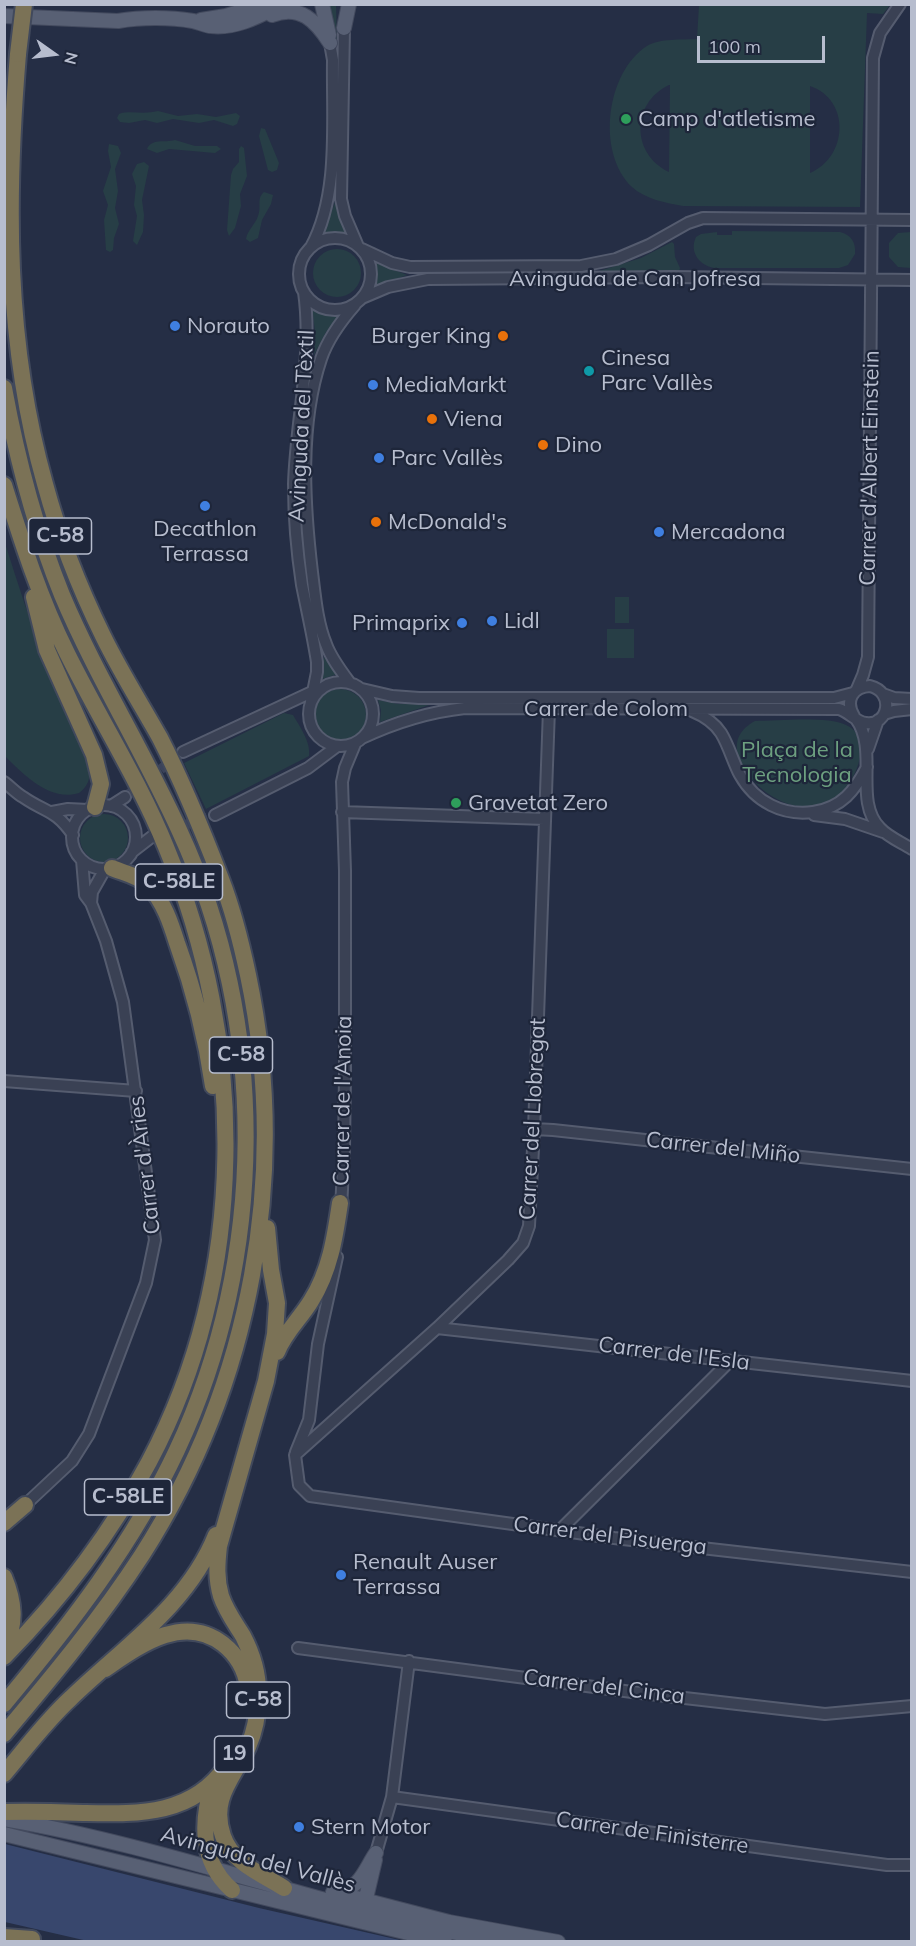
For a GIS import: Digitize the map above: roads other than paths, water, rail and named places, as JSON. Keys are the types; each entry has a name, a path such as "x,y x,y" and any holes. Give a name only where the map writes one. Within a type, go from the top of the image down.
{"highway":[{"name":"C-58","path":"4,1734 98,1620 143,1552 195,1458 217,1405 235,1350 255,1263 264,1191 265,1124 260,1036 234,915 223,882 199,823 163,746 104,638 80,586 44,482 31,428 21,373 13,301 9,215 11,135 24,4"},
{"name":"C-58","path":"4,388 12,435 26,491 63,596 181,832 208,902 223,954 240,1041 245,1116 245,1167 236,1261 217,1342 199,1399 176,1452 125,1544 80,1610 4,1704"},
{"name":"C-58LE","path":"4,485 43,600 65,650 156,823 193,922 208,981 218,1039 226,1133 220,1229 205,1310 192,1359 175,1405 149,1461 127,1500 87,1558 45,1611 4,1657"},
{"path":"4,501 30,584 47,650 96,762 101,784 98,808"},
{"path":"109,869 136,877 150,887 168,917 202,1024 213,1083 220,1170 219,1197 205,1310"},
{"path":"264,1191 277,1317 266,1381"},
{"path":"4,1774 39,1731 71,1697 105,1669 158,1619 188,1586 213,1542 237,1484 266,1381 283,1338 320,1286 332,1253 340,1203"},
{"name":"C-58","path":"237,1484 219,1546 217,1574 229,1615 243,1636 251,1655 258,1695 253,1732 241,1760 226,1784 221,1799 220,1824 226,1843 236,1857 284,1888"},
{"path":"4,1523 25,1505"},
{"path":"4,1577 12,1597 13,1610 12,1624 4,1647"},
{"name":"19","path":"4,1812 116,1814 148,1812 166,1808 184,1802 213,1784 238,1748 248,1712 247,1678 241,1663 220,1642 208,1635 195,1632 174,1632 138,1647 105,1669"},
{"path":"213,1784 205,1817 207,1846 213,1868 232,1890"},
{"path":"4,1938 37,1940"}],"main road":[{"path":"4,16 118,21 132,19 193,21 234,14 264,4"},
{"path":"253,20 283,4"},
{"path":"322,4 330,44"},
{"path":"341,4 344,28"},
{"path":"344,28 349,4"},
{"path":"4,8 119,14 132,19"},
{"path":"193,21 212,26 253,20 289,11 300,12 315,21 330,44"},
{"name":"Avinguda del Vallès","path":"4,1819 48,1827 284,1888 363,1901 443,1931 501,1941"},
{"name":"Avinguda del Vallès","path":"4,1834 445,1941"},
{"path":"333,1892 350,1889 358,1882 376,1853"},
{"path":"325,1913 349,1912 363,1901 376,1853"},
{"path":"358,1882 363,1901"},
{"path":"284,1888 312,1888 333,1892 449,1922 558,1941"},
{"path":"4,1933 37,1940"}],"street":[{"name":"Carrer d'Albert Einstein","path":"881,691 872,674 868,657 873,58 880,33 900,4"},
{"path":"330,44 333,60 331,181 324,215 311,247 300,264 299,277 304,292 311,301 332,310 344,309 359,301 368,289 371,279 368,258 345,216 341,199 344,28"},
{"name":"Avinguda de Can Jofresa","path":"360,247 392,263 410,267 572,267 616,259 649,245 688,222 703,218 912,220"},
{"path":"311,247 321,240 334,237 346,239 360,247"},
{"name":"Avinguda de Can Jofresa","path":"359,301 388,287 428,279 673,277 912,280"},
{"name":"Avinguda del Tèxtil","path":"304,292 307,350 296,453 294,506 302,583 317,666 309,696"},
{"name":"Avinguda del Tèxtil","path":"350,683 328,650 321,628 308,536 305,486 309,425 321,357 333,332 359,301"},
{"name":"Carrer d'Albert Einstein","path":"855,691 868,657"},
{"path":"183,752 309,696 323,687 341,681 362,689 367,695 373,710 371,725 359,741 336,747 308,768 215,815"},
{"path":"912,699 894,698 870,686 855,691 849,706 864,733 869,809 877,825 912,849"},
{"name":"Carrer de Colom","path":"362,689 400,697 477,698 834,699 855,691"},
{"path":"867,753 886,702 881,691"},
{"path":"309,696 309,722 314,734 324,742 336,747"},
{"name":"Carrer de Colom","path":"359,741 394,724 439,711 465,708 840,709 855,718"},
{"name":"Carrer del Llobregat","path":"295,1455 437,1328 508,1260 523,1243 529,1227 549,709"},
{"path":"689,709 706,717 721,733 739,774 748,788 758,797 778,809 845,819 887,834"},
{"path":"855,718 866,723 894,711 912,710"},
{"name":"Carrer de l'Anoia","path":"295,1455 309,1420 318,1344 333,1283 340,1237 345,1074 343,774 359,741"},
{"path":"802,813 828,808 843,801 855,788 867,767"},
{"path":"4,782 22,797 52,812 65,823 73,834"},
{"path":"109,869 97,868 81,860 73,844 73,834 80,816 125,797"},
{"path":"52,812 98,808 120,810 133,824 135,843 132,852"},
{"path":"342,812 545,819"},
{"path":"91,903 92,892 109,869 124,862 132,852 154,835"},
{"name":"Carrer d'Àries","path":"25,1505 72,1461 89,1434 146,1283 155,1240 136,1091 119,985 106,941 91,903 85,895 81,860"},
{"path":"4,1081 136,1091"},
{"name":"Carrer del Miño","path":"534,1129 912,1169"},
{"name":"Carrer de l'Esla","path":"437,1328 912,1381"},
{"path":"560,1530 729,1362"},
{"name":"Carrer del Pisuerga","path":"295,1455 299,1485 310,1496 560,1530 912,1572"},
{"name":"Carrer del Cinca","path":"298,1648 632,1692 825,1714 912,1706"},
{"path":"376,1853 392,1797 409,1661"},
{"name":"Carrer de Finisterre","path":"392,1797 887,1865 912,1865"}],"water":[{"path":"5,1844 259,1908 404,1941 92,1942 5,1922"}],"tunnel":[{"path":"125,797 183,752"},
{"path":"155,835 215,815"}],"place":[{"name":"Camp d'atletisme","path":"626,119"},
{"name":"Norauto","path":"175,326"},
{"name":"Burger King","path":"503,336"},
{"name":"Cinesa Parc Vallès","path":"589,371"},
{"name":"MediaMarkt","path":"373,385"},
{"name":"Viena","path":"432,419"},
{"name":"Dino","path":"543,445"},
{"name":"Parc Vallès","path":"379,458"},
{"name":"Decathlon Terrassa","path":"205,506"},
{"name":"McDonald's","path":"376,522"},
{"name":"Mercadona","path":"659,532"},
{"name":"Lidl","path":"492,621"},
{"name":"Primaprix","path":"462,623"},
{"name":"Gravetat Zero","path":"456,803"},
{"name":"Renault Auser Terrassa","path":"341,1575"},
{"name":"Stern Motor","path":"299,1827"}],"park label":[{"name":"Plaça de la Tecnologia","path":"797,762"}]}
